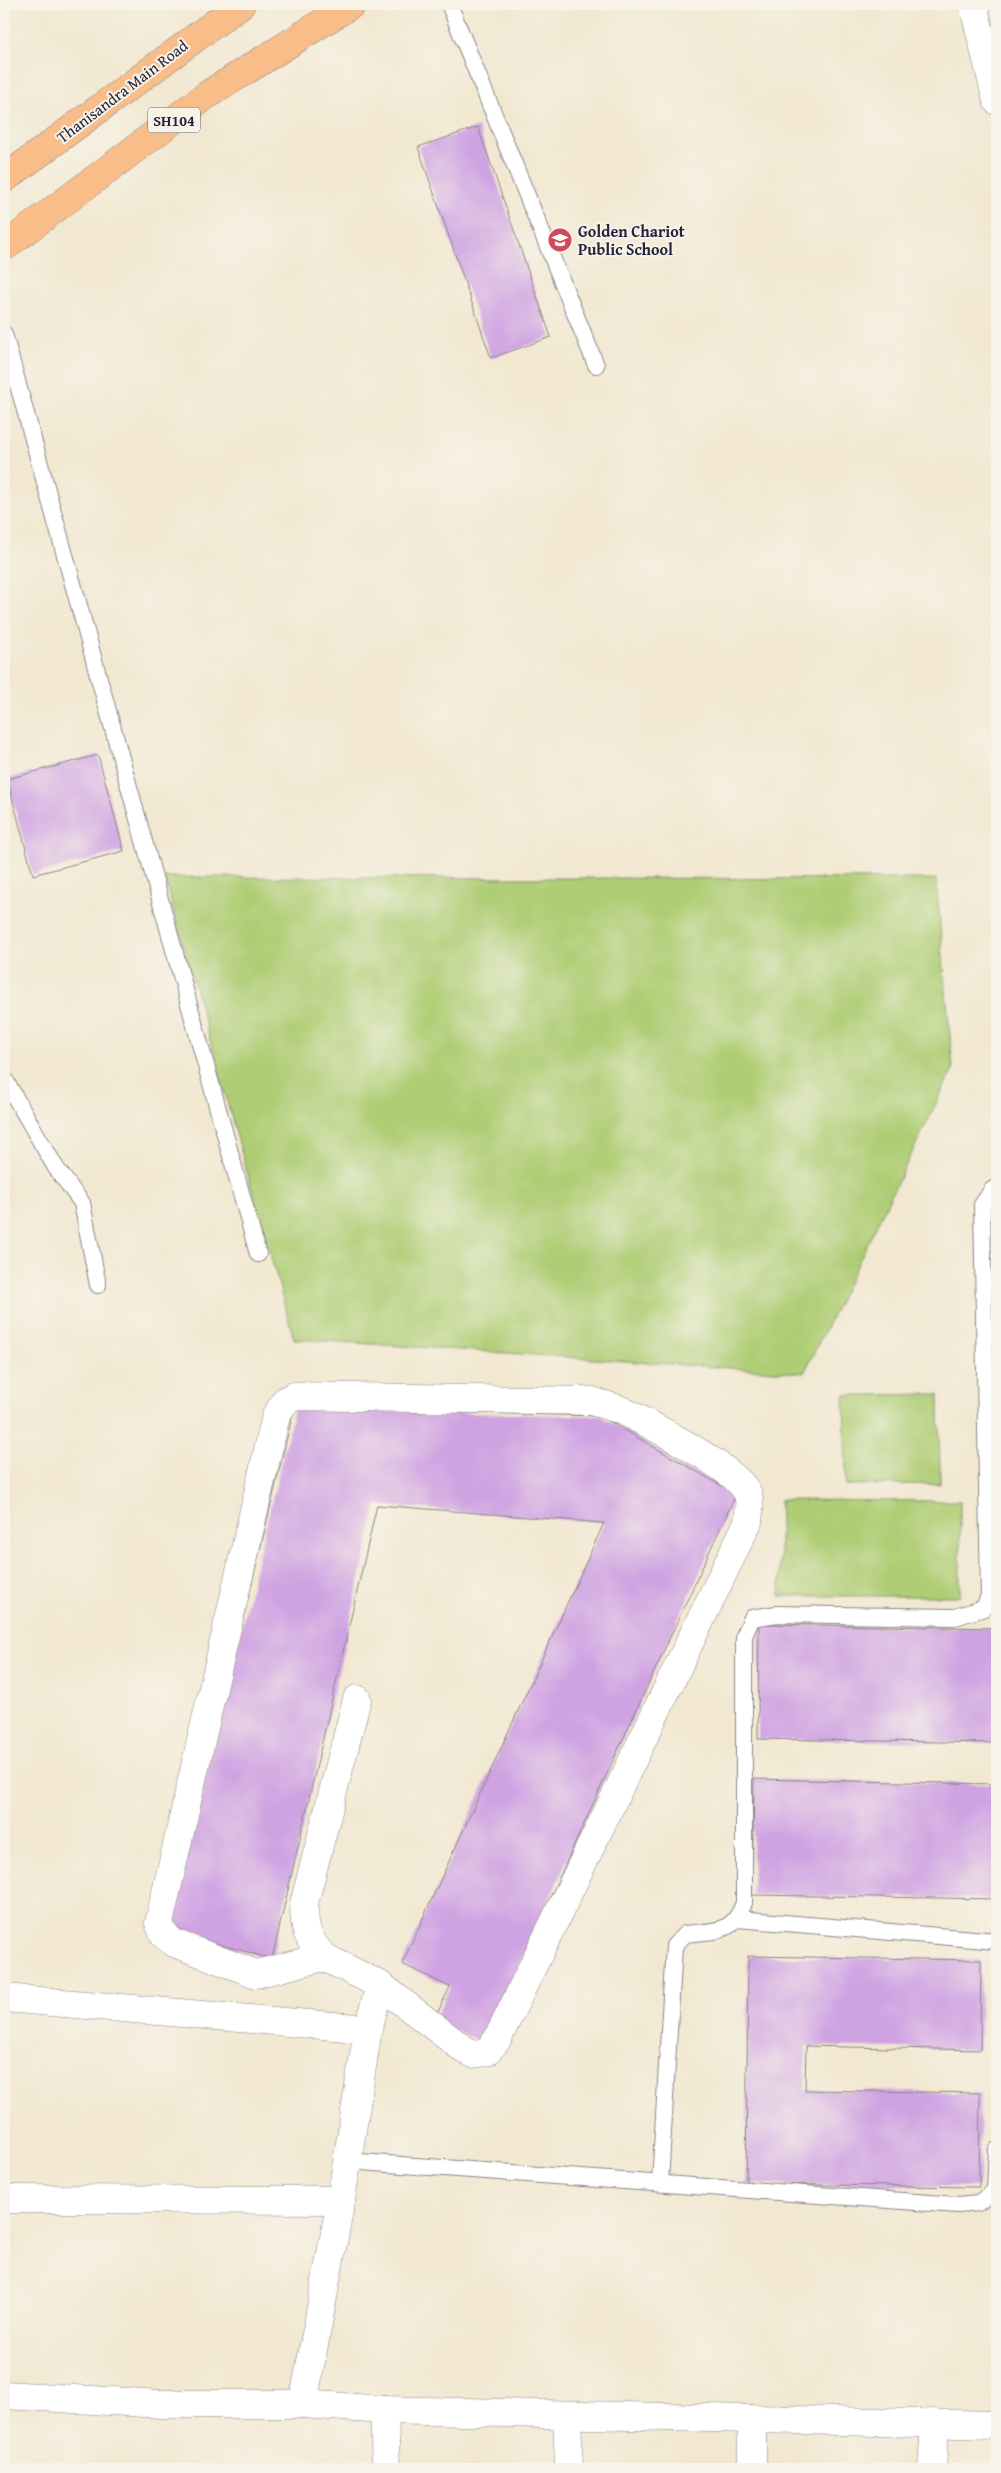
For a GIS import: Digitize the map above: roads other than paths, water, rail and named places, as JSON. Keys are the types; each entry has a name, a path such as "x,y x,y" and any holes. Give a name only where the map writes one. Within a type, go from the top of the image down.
{"main road":[{"name":"Thanisandra Main Road","path":"4,179 241,4"},
{"name":"SH104","path":"4,247 207,95 352,4"}],"street":[{"path":"973,4 997,101"},
{"path":"324,1957 256,1974 174,1943 164,1935 159,1923 276,1415 286,1400 294,1396 592,1401 623,1411 702,1455 736,1478 747,1492 748,1522 501,2031 487,2052 473,2054 462,2048 380,1986 324,1957 312,1943 304,1925 304,1904 357,1699"},
{"path":"302,2404 341,2200 368,2029 380,1986"},
{"path":"4,1998 368,2029"},
{"path":"4,2199 341,2200"},
{"path":"4,2395 162,2404 302,2404 384,2410 567,2416 997,2425"},
{"path":"384,2410 386,2469"},
{"path":"567,2416 569,2469"},
{"path":"752,2419 752,2469"},
{"path":"932,2469 935,2423"}],"lane":[{"path":"449,4 596,365"},
{"path":"4,334 258,1254"},
{"path":"4,1078 56,1168 82,1203 98,1285"},
{"path":"660,2183 674,1946 686,1934 723,1929 738,1918 744,1903 744,1636 752,1618 777,1614 955,1618 990,1608 992,1502 982,1205 992,1190 997,1187"},
{"path":"738,1918 997,1941"},
{"path":"347,2161 958,2205 978,2202 995,2191 997,2150"}],"place":[{"name":"Golden Chariot Public School","path":"560,240"}]}
